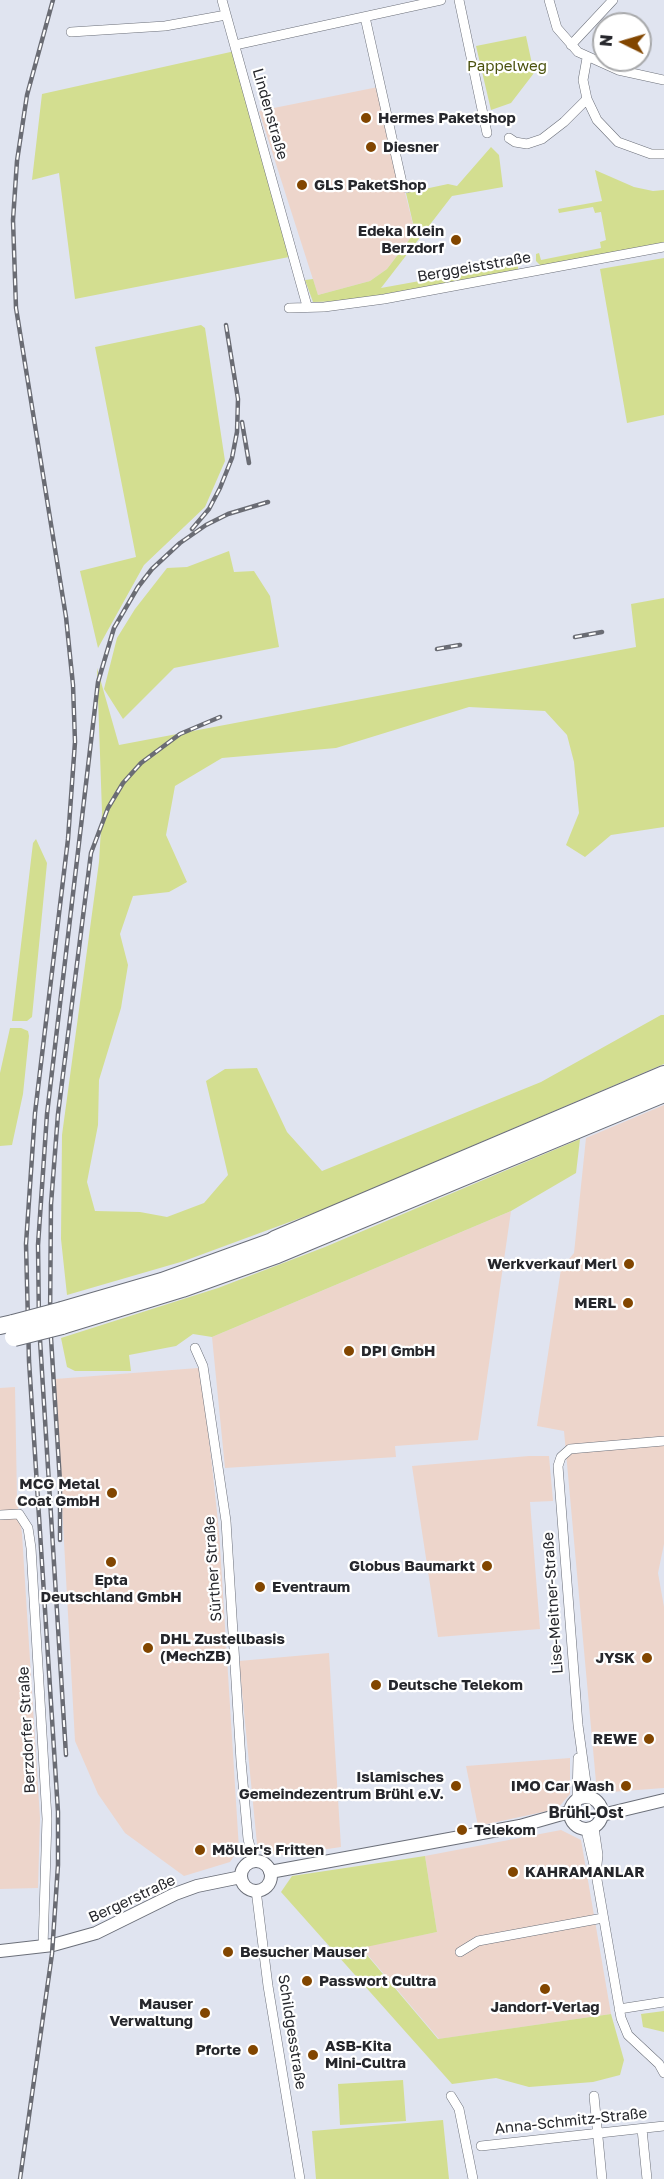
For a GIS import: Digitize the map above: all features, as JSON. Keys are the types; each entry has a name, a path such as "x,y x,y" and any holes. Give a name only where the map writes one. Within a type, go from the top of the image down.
{"highway":[{"path":"62,1318 275,1240 664,1075"},
{"path":"7,1331 192,1285 304,1244 664,1093"}],"street":[{"name":"Lindenstraße","path":"222,0 307,306"},
{"path":"235,45 441,0"},
{"path":"459,0 487,133"},
{"path":"549,0 557,28 571,45 587,58 637,76 664,80"},
{"path":"571,45 613,0"},
{"path":"71,32 165,26 226,15"},
{"path":"365,17 402,183 407,188"},
{"path":"587,58 583,80 587,99 597,120 618,142 651,154 664,154"},
{"path":"509,138 515,142 527,144 542,139 554,131 587,99"},
{"name":"Berggeiststraße","path":"289,308 324,307 384,299 664,248"},
{"name":"Sürther Straße","path":"195,1348 203,1366 226,1521 242,1772 248,1839 254,1861"},
{"name":"Lise-Meitner-Straße","path":"583,1798 558,1466 561,1458 570,1449 664,1441"},
{"name":"Berzdorfer Straße","path":"0,1515 19,1514 28,1528 31,1548 45,1785 47,1864 43,1947"},
{"path":"571,1818 583,1798 601,1810 658,1801"},
{"path":"601,1810 590,1829 619,2009 628,2036 658,2064 664,2073"},
{"path":"270,1872 369,1851 571,1818 590,1829"},
{"path":"254,1861 264,1864 270,1872 267,1886 256,1890 248,1888 242,1877 245,1866 254,1861"},
{"name":"Bergerstraße","path":"0,1951 43,1947 96,1933 163,1899 197,1886 242,1877"},
{"name":"Schildgesstraße","path":"256,1890 268,1986 300,2179"},
{"path":"460,1952 478,1941 603,1918"},
{"path":"619,2009 664,2002"},
{"path":"451,2096 459,2109 473,2179"},
{"path":"594,2096 602,2179"},
{"name":"Anna-Schmitz-Straße","path":"481,2146 664,2126"},
{"path":"642,2129 647,2179"}],"shaded area":[{"path":"378,87 415,232 387,269 370,281 318,295 259,111"},
{"path":"664,1105 664,1544 658,1573 664,1607 664,1788 597,1793 564,1431 537,1426 561,1269 574,1253 586,1138"},
{"path":"511,1211 478,1440 395,1446 396,1457 225,1468 212,1337"},
{"path":"198,1368 202,1373 219,1531 239,1849 230,1862 184,1876 125,1833 98,1794 75,1741 55,1379"},
{"path":"15,1387 17,1499 22,1534 40,1818 38,1888 0,1889 0,1388"},
{"name":"Globus Baumarkt","path":"549,1456 553,1501 530,1502 540,1629 438,1637 412,1466"},
{"path":"329,1653 341,1847 287,1855 274,1854 257,1844 239,1661"},
{"path":"570,1758 570,1794 557,1809 478,1826 466,1766"},
{"path":"561,1830 581,1840 611,2014 439,2039 361,1947 437,1932 425,1856"}],"green space":[{"name":"Pappelweg","path":"526,36 534,73 511,103 491,110 476,46"},
{"path":"235,51 289,257 75,299 59,173 32,180 42,94"},
{"path":"491,147 499,155 503,187 452,196 381,288 519,263 518,257 521,257 523,264 518,265 518,270 347,301 313,302 305,280 313,279 318,295 370,281 387,269 415,232 406,193 448,184 457,186"},
{"path":"595,170 634,187 653,191 664,190 664,244 541,266 536,261 536,254 539,253 541,260 601,248 600,242 606,240 601,212 595,213 593,207 559,213 558,209 602,201"},
{"path":"664,258 664,415 627,423 600,269"},
{"path":"201,325 205,328 225,461 205,507 144,565 98,648 80,571 136,557 95,347"},
{"path":"229,551 234,572 254,571 270,596 279,647 174,668 123,719 104,689 117,638 135,609 167,568 187,567"},
{"path":"664,598 664,827 611,835 585,857 566,845 579,813 574,762 567,735 545,711 469,707 336,748 222,758 175,786 166,835 187,882 169,892 133,896 120,934 128,965 121,1008 99,1080 98,1125 87,1182 95,1211 140,1212 167,1217 204,1203 228,1175 206,1081 225,1069 257,1068 287,1132 322,1171 541,1082 661,1015 664,1015 664,1064 322,1210 184,1261 67,1295 61,1239 62,1135 99,862 102,812 97,668 119,745 636,647 631,604"},
{"path":"36,839 47,863 32,1017 27,1021 12,1021 33,843"},
{"path":"10,1028 21,1028 28,1031 29,1036 23,1094 12,1145 0,1146 0,1073"},
{"path":"580,1139 576,1173 511,1211 212,1337 193,1334 176,1346 129,1355 131,1371 75,1371 67,1367 61,1338 218,1288 325,1247"},
{"path":"425,1856 437,1932 361,1948 438,2039 611,2014 624,2060 620,2075 593,2082 529,2087 496,2078 452,2084 281,1892 292,1876"},
{"path":"664,2011 664,2032 643,2027 641,2014"},
{"path":"403,2080 406,2121 340,2125 338,2084"},
{"path":"443,2120 449,2179 316,2179 312,2131"}],"railway":[{"path":"20,2179 52,1954 58,1865 58,1812 29,1361 26,1244 35,1113 68,839 75,742 73,685 66,617 16,308 13,220 17,161 27,95 53,0"},
{"path":"192,529 209,509 220,488 232,458 237,432 238,399 226,325"},
{"path":"242,422 249,463"},
{"path":"66,1755 39,1324 38,1245 47,1114 98,682 114,628 138,587 152,569 180,543 206,525 228,514 268,502"},
{"path":"575,637 602,632"},
{"path":"437,649 460,645"},
{"path":"60,1540 60,1482 50,1322 51,1204 58,1114 91,853 108,808 123,783 141,763 180,734 220,717"}],"place":[{"name":"Hermes Paketshop","path":"366,118"},
{"name":"Diesner","path":"371,147"},
{"name":"GLS PaketShop","path":"302,185"},
{"name":"Edeka Klein Berzdorf","path":"456,240"},
{"name":"Werkverkauf Merl","path":"629,1264"},
{"name":"MERL","path":"628,1303"},
{"name":"DPI GmbH","path":"349,1351"},
{"name":"MCG Metal Coat GmbH","path":"112,1493"},
{"name":"Epta Deutschland GmbH","path":"111,1562"},
{"name":"Globus Baumarkt","path":"487,1566"},
{"name":"Eventraum","path":"260,1587"},
{"name":"DHL Zustellbasis (MechZB)","path":"148,1648"},
{"name":"JYSK","path":"647,1658"},
{"name":"Deutsche Telekom","path":"376,1685"},
{"name":"REWE","path":"649,1739"},
{"name":"Islamisches Gemeindezentrum Brühl e.V.","path":"456,1786"},
{"name":"IMO Car Wash","path":"626,1786"},
{"name":"Telekom","path":"462,1830"},
{"name":"Möller's Fritten","path":"200,1850"},
{"name":"KAHRAMANLAR","path":"513,1872"},
{"name":"Besucher Mauser","path":"228,1952"},
{"name":"Passwort Cultra","path":"307,1981"},
{"name":"Jandorf-Verlag","path":"545,1989"},
{"name":"Mauser Verwaltung","path":"205,2013"},
{"name":"Pforte","path":"253,2050"},
{"name":"ASB-Kita Mini-Cultra","path":"313,2055"}],"district":[{"name":"Brühl-Ost","path":"586,1813"}]}
